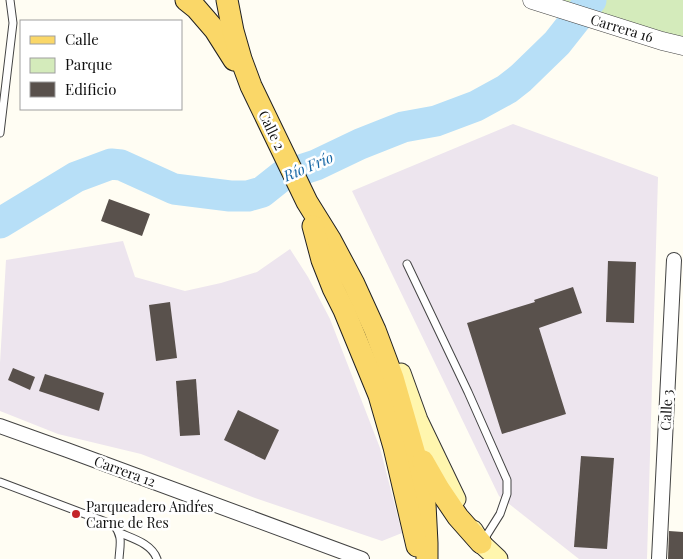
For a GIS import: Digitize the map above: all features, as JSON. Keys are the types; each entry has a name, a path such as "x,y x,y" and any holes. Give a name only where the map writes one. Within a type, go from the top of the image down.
{"main road":[{"name":"Calle 2","path":"186,0 196,8 215,30 251,86"},
{"name":"Calle 2","path":"227,0 233,31 251,86 307,202"},
{"path":"307,202 330,239 354,284 375,330 393,378 418,465 425,504 428,543 427,559"},
{"path":"307,202 322,260 333,288 422,458 439,489 458,517 498,559"},
{"path":"330,239 359,276 372,302 391,346 418,420 451,491 481,543"},
{"path":"344,310 379,395 420,559"}],"street":[{"name":"Carrera 16","path":"538,2 683,46"},
{"name":"Calle 3","path":"658,559 674,260"},
{"name":"Carrera 12","path":"0,426 362,559"}],"lane":[{"path":"0,133 13,22 10,0"},
{"path":"407,264 468,392 507,480 507,494 500,514 481,543"},
{"path":"0,482 114,525 120,533 153,550 157,559"},
{"path":"119,559 120,533"}],"shaded area":[{"path":"513,124 658,177 647,559 579,559 499,496 352,191"},
{"path":"123,241 135,277 185,291 257,272 290,249 308,277 330,319 380,448 402,533 382,541 255,498 141,454 58,434 0,411 0,363 6,260"}],"green space":[{"path":"532,0 683,0 683,46"}],"building":[{"path":"109,199 150,214 142,236 101,221"},
{"path":"608,261 636,262 634,323 606,322"},
{"path":"573,287 582,313 539,328 566,414 502,434 467,323 535,302 534,300"},
{"path":"170,302 177,358 156,361 149,305"},
{"path":"13,368 35,377 30,390 8,380"},
{"path":"45,374 104,393 99,411 39,391"},
{"path":"196,379 200,435 180,436 176,381"},
{"path":"238,410 279,430 265,460 224,440"},
{"path":"581,456 614,458 607,549 574,547"},
{"path":"669,531 683,532 683,559 668,559"}],"waterway":[{"name":"Río Frío","path":"0,223 76,177 111,164 121,165 174,189 230,196 248,196 262,192 282,176 316,165 360,144 403,127 436,121 476,106 507,89 557,43 591,0"}],"place":[{"name":"Parqueadero Andŕes Carne de Res","path":"76,514"}]}
